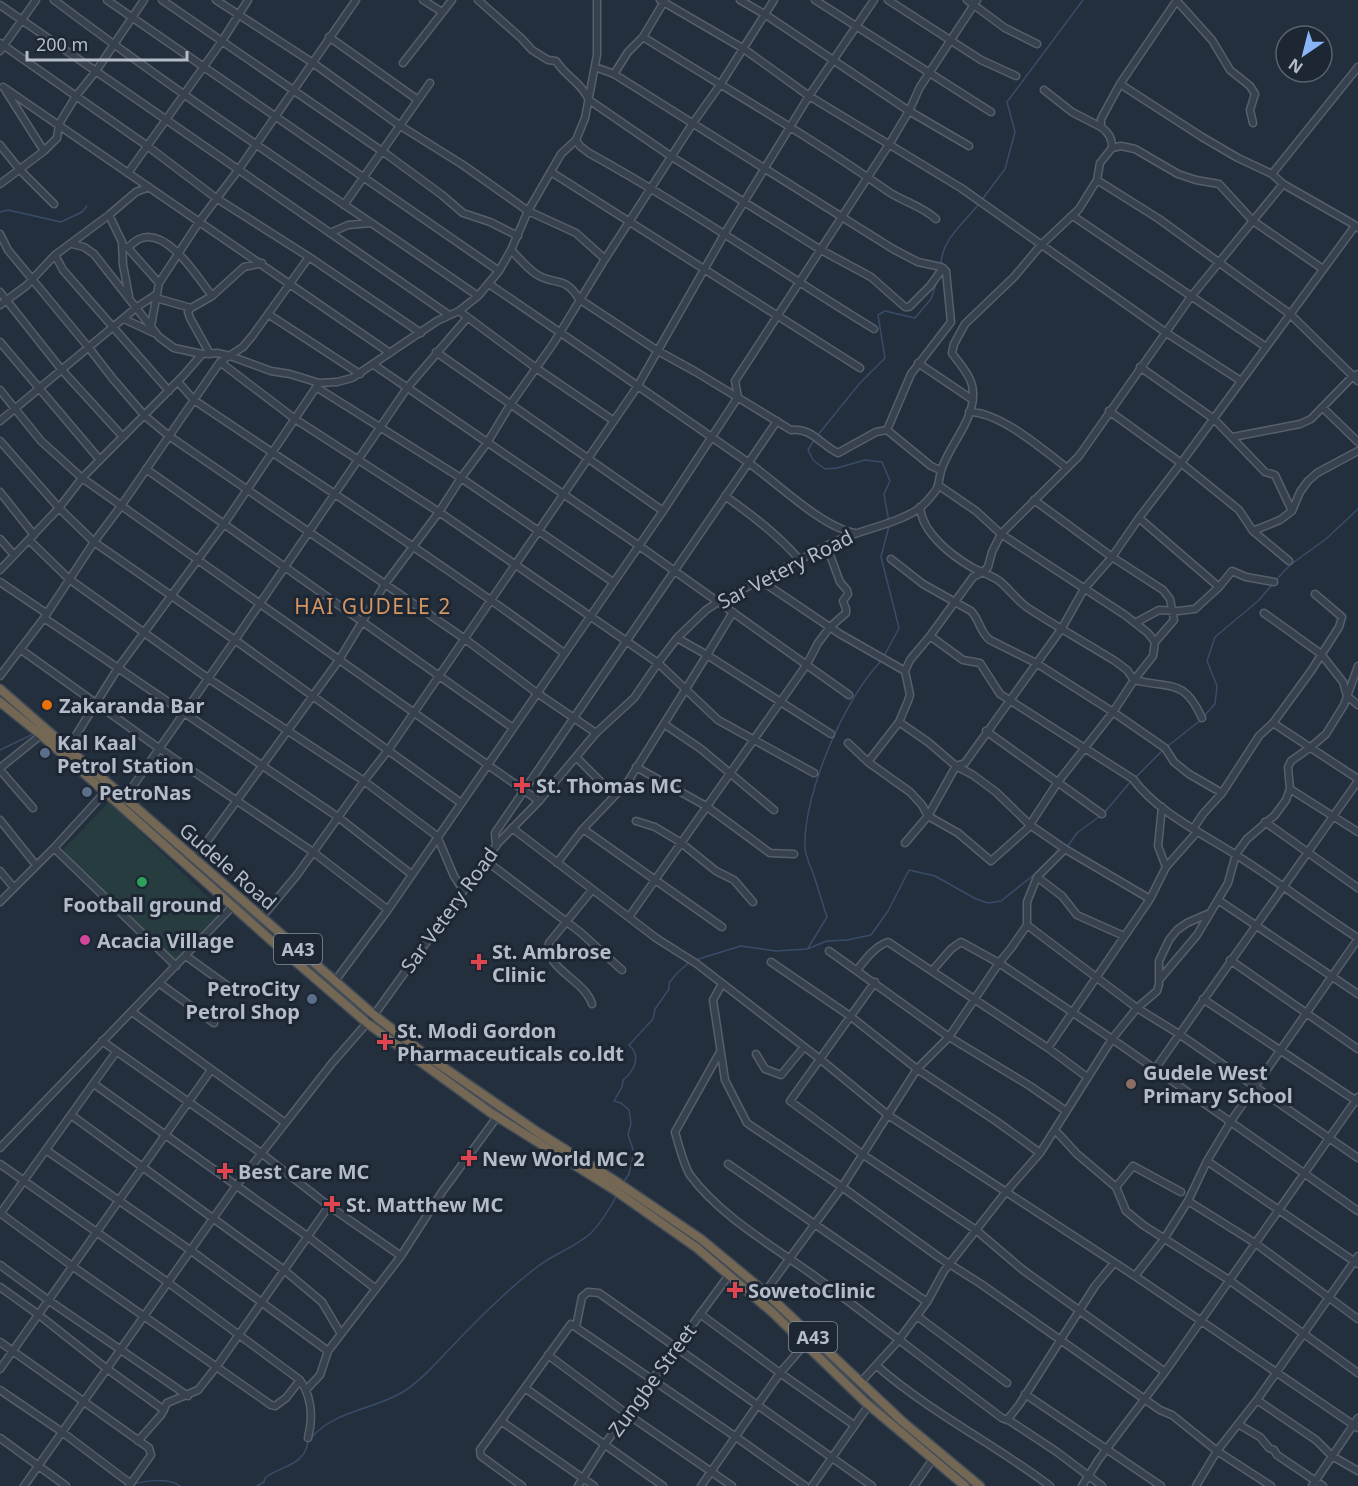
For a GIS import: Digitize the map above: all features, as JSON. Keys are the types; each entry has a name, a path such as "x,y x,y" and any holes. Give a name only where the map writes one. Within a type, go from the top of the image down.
{"highway":[{"name":"Gudele Road","path":"0,689 68,748 107,789 233,906 367,1023 497,1117 543,1146 615,1186"},
{"name":"Gudele Road","path":"0,702 195,858 374,1015 430,1058 615,1186"},
{"name":"A43","path":"615,1186 701,1239 765,1292 860,1383 980,1486"},
{"name":"A43","path":"636,1200 729,1275 869,1405 965,1486"}],"street":[{"path":"36,0 1,46 146,145 216,198 309,257 421,333"},
{"path":"54,0 113,45 478,296"},
{"path":"107,0 499,271"},
{"path":"0,184 44,151 57,138 59,124 76,96 96,71 144,0"},
{"path":"162,0 389,156 463,213 490,222 518,236"},
{"path":"216,0 313,63 399,125 463,165 528,211 576,233 605,259"},
{"path":"128,173 222,41 248,0"},
{"path":"151,326 159,283 199,222 294,92 356,0"},
{"path":"423,0 442,12"},
{"path":"403,63 452,0"},
{"path":"478,0 532,50 548,60 556,61 567,75 584,88 589,100 672,156 821,250 871,277 905,307 909,307 916,301 943,268"},
{"path":"68,748 118,668 224,524 318,385 337,382 360,374 449,315 459,311 478,296 499,271 518,236 528,211 561,154 576,140 585,118 597,55 597,0"},
{"path":"740,0 909,111 969,146"},
{"path":"195,858 339,660 385,584 412,545 439,513 487,443 560,332 628,222 744,49 774,0"},
{"path":"815,0 991,112"},
{"path":"261,918 297,875 389,749 637,387 744,201 809,96 874,0"},
{"path":"888,0 981,60 1016,76"},
{"path":"967,0 976,2 1005,28 1037,44"},
{"path":"1101,127 1101,119 1120,84 1177,0 1212,40 1230,70 1250,86 1255,94 1250,110 1253,123"},
{"path":"614,74 628,52 642,37 663,1 744,49 809,96 961,188 1165,332 1241,381"},
{"path":"335,981 488,765 663,511 738,397 735,381 843,217 909,111 920,87 976,2"},
{"path":"0,5 449,315"},
{"path":"330,37 418,100"},
{"path":"642,37 791,127 894,195 921,208 936,219"},
{"path":"595,67 614,74 892,249 918,262 943,268 948,278 951,322 918,363 905,386 887,429"},
{"path":"1272,174 1358,67"},
{"path":"344,205 430,83"},
{"path":"1120,84 1211,142 1272,174 1283,184 1355,226"},
{"path":"2,86 390,353"},
{"path":"2,86 44,151"},
{"path":"1044,90 1072,112 1108,132 1112,140 1112,148 1100,163 1097,180 1088,197 1073,216 1041,245 1014,277 965,324 954,344 952,353 970,378 974,390 973,400 940,470 939,485 976,511 1001,534 1135,623 1155,642"},
{"path":"576,140 580,146 725,233 800,284 874,329"},
{"path":"0,145 20,170 54,204"},
{"path":"1112,148 1121,146 1135,149 1178,174 1219,184 1253,221 1323,269"},
{"path":"551,172 860,368"},
{"path":"1097,180 1159,219 1290,314 1356,377 1311,419 1300,424 1233,437"},
{"path":"868,762 899,722 910,694 905,671 910,660 973,577 988,567 1001,534 1078,456 1190,298 1283,184"},
{"path":"0,305 33,280 55,255 136,192 149,187"},
{"path":"109,215 122,242 123,265 129,298"},
{"path":"1073,216 1190,298 1266,347"},
{"path":"904,843 928,816 956,766 965,763 1062,628 1084,589 1112,556 1181,463 1355,226 1358,217"},
{"path":"330,233 348,225 372,223"},
{"path":"0,234 8,250 145,416 169,436 465,639 537,693 596,733"},
{"path":"128,247 139,239 148,237 158,239 179,253 212,296"},
{"path":"122,242 159,283"},
{"path":"72,244 84,247 94,254 159,337 167,344 174,348 202,354 230,356 318,385 461,478 613,582"},
{"path":"511,250 536,274 572,287 579,299 658,351 790,430 804,431 822,441 829,449 838,453 876,432 887,429"},
{"path":"55,255 63,270 169,391"},
{"path":"0,676 45,615 219,362 243,347 309,257"},
{"path":"210,354 188,312 212,296 244,267 262,263"},
{"path":"489,284 748,463 812,511 842,531 855,533"},
{"path":"0,292 61,369 123,437"},
{"path":"0,421 113,327 156,296"},
{"path":"156,296 191,308"},
{"path":"459,311 536,368 614,421"},
{"path":"268,314 360,374"},
{"path":"124,799 209,679 407,388 467,318"},
{"path":"124,319 159,337"},
{"path":"0,342 100,460"},
{"path":"436,352 663,511"},
{"path":"0,570 59,508 82,478 178,382 202,354"},
{"path":"219,362 294,419 439,513 658,663 718,720 814,773"},
{"path":"918,363 973,400"},
{"path":"374,364 638,545 849,695"},
{"path":"1140,367 1214,418 1265,472 1275,475 1292,511"},
{"path":"178,382 194,400 412,545 564,653"},
{"path":"0,390 41,441 82,478 539,801"},
{"path":"1323,408 1358,442"},
{"path":"1109,411 1181,463 1239,510 1253,531 1289,561"},
{"path":"969,412 979,412 998,420 1067,468"},
{"path":"496,846 495,832 777,421"},
{"path":"887,429 940,470"},
{"path":"0,441 59,508 94,542 389,749 461,803"},
{"path":"1253,531 1280,520 1292,511 1300,492 1317,473 1358,452"},
{"path":"146,469 513,728"},
{"name":"Sar Vetery Road","path":"24,1486 166,1281 284,1122 374,1015 485,860 539,801 596,733 634,698 677,638 706,610 718,602 817,550 855,533 896,521 920,507 939,485"},
{"path":"0,492 34,535"},
{"path":"725,496 784,541 799,559"},
{"path":"848,743 868,762 910,792 928,816 958,833 991,861 1017,840 1030,825 1058,782 1153,656 1155,642 1174,620 1170,599 1163,590 1034,500"},
{"path":"920,507 921,517 936,539 962,561 1005,586 1027,608 1115,661 1127,670 1134,680 1182,689 1191,697 1203,718"},
{"path":"1139,518 1219,587"},
{"path":"0,539 14,555"},
{"path":"29,540 69,579 286,732 364,781 437,836 454,876 463,890"},
{"path":"629,917 807,664 818,643 830,627 846,613 843,601 848,594 847,590 840,582 830,555 817,550"},
{"path":"891,558 923,584 975,615 985,636 1036,663 1113,712 1165,748 1174,762 1189,774 1222,793"},
{"path":"1135,623 1159,610 1195,609 1219,587 1232,571 1246,577 1274,582"},
{"path":"759,580 830,627 905,671"},
{"path":"0,582 118,668 338,817 411,874"},
{"path":"1048,1048 1150,899 1166,867 1195,830 1203,814 1222,793 1259,736 1273,723 1339,627 1342,616 1315,594"},
{"path":"557,863 583,829 627,783 733,612"},
{"path":"1264,613 1322,654 1343,682 1347,696 1358,705"},
{"path":"930,636 963,660 980,663 996,690 1009,700 1133,779 1149,798 1195,830 1236,854 1358,939 1231,1121 1207,1161 1188,1201 1164,1239 1135,1276"},
{"path":"677,638 831,734"},
{"path":"20,649 160,749 313,852 387,909"},
{"path":"1159,980 1197,935 1210,914 1228,883 1236,854 1247,839 1282,806 1290,789 1288,767 1291,761 1326,734 1347,696 1358,666"},
{"path":"899,722 928,742 956,766 996,792 1030,825 1065,849 1150,899"},
{"path":"664,723 701,749 774,810"},
{"path":"1155,1069 1358,780 1273,723"},
{"path":"986,731 1102,814"},
{"path":"33,808 0,769 41,735"},
{"path":"576,757 614,795"},
{"path":"636,767 706,806 770,853 794,854"},
{"path":"0,902 54,848 107,789"},
{"path":"1290,789 1358,832"},
{"path":"1162,807 1158,846 1166,867"},
{"path":"0,820 36,865"},
{"path":"636,821 655,827 680,842 716,871 734,880 753,902"},
{"path":"1265,822 1358,888"},
{"path":"512,828 592,890 722,984 820,1059 888,1115 1135,1276 1356,1426"},
{"path":"583,829 722,927"},
{"path":"54,848 176,966"},
{"path":"765,1292 842,1186 917,1069 949,1036 1027,925 1027,902 1037,877 1065,849"},
{"path":"485,860 566,922 622,970"},
{"path":"0,871 14,888"},
{"path":"1037,877 1062,896 1077,915 1124,936"},
{"path":"592,890 549,943 548,950 555,964 584,988 592,1004"},
{"path":"1218,900 1358,994"},
{"path":"0,1148 233,906"},
{"path":"860,1383 898,1341 927,1302 944,1271 1005,1192 1040,1153 1112,1039 1137,1008 1156,991 1160,961 1169,940 1187,922 1210,914"},
{"path":"1027,925 1137,1008 1179,1034 1358,1158"},
{"path":"857,970 885,942 1048,1048 1087,1077"},
{"path":"932,971 951,949 961,942 999,963 1231,1121 1358,1211"},
{"path":"829,951 949,1036 1066,1111"},
{"path":"186,956 236,992"},
{"path":"1230,960 1358,1049"},
{"path":"771,962 850,1016 917,1069 1040,1153"},
{"path":"874,982 790,1101 862,1154 976,1230 1023,1270 1165,1372"},
{"path":"159,983 214,1023"},
{"path":"722,984 713,1000 725,1080 747,1123 842,1186 1160,1410 1172,1415 1217,1451 1271,1486"},
{"path":"1083,1486 1106,1449 1165,1372 1357,1100 1279,1051 1203,999"},
{"path":"132,1012 284,1122"},
{"path":"102,1041 261,1153 329,1206 401,1256"},
{"path":"756,1054 765,1069 781,1075 804,1047"},
{"path":"116,1052 0,1213 72,1266 274,1406 286,1398 300,1380"},
{"path":"720,1052 675,1132 688,1172 699,1185 729,1215 875,1321 898,1341 1102,1486"},
{"path":"0,1369 211,1070"},
{"path":"94,1084 307,1236 376,1289"},
{"path":"71,1115 285,1270 322,1302 341,1334"},
{"path":"306,1390 320,1374 328,1351 401,1256 454,1176 497,1117"},
{"path":"1055,1130 1077,1154 1116,1187 1126,1211 1164,1239 1229,1280 1358,1373"},
{"path":"46,1150 190,1250 328,1351"},
{"path":"1196,1486 1217,1451 1257,1400 1302,1333 1357,1261 1207,1161"},
{"path":"0,1164 166,1281 300,1380 309,1397 312,1421 308,1438"},
{"path":"728,1164 927,1302"},
{"path":"1116,1187 1132,1166 1181,1192"},
{"path":"1188,1201 1255,1243 1358,1318"},
{"path":"138,1441 170,1401 188,1396 198,1390 329,1206"},
{"path":"1007,1420 1095,1286 1114,1263"},
{"path":"0,1265 188,1396"},
{"name":"Zungbe Street","path":"578,1486 605,1444 729,1275"},
{"path":"0,1287 164,1410"},
{"path":"576,1327 582,1297 593,1291 608,1298 872,1486"},
{"path":"700,1314 780,1374 854,1425"},
{"path":"917,1316 1007,1383"},
{"path":"522,1486 480,1454 570,1325 805,1486"},
{"path":"0,1342 149,1448 151,1455 130,1485 62,1432 0,1390"},
{"path":"701,1486 780,1374 805,1344"},
{"path":"548,1355 627,1414 732,1486"},
{"path":"877,1366 913,1394 991,1444 1050,1486"},
{"path":"525,1388 663,1486"},
{"path":"1025,1395 1161,1486"},
{"path":"1257,1400 1316,1440 1332,1456 1358,1471"},
{"path":"812,1486 869,1405"},
{"path":"1314,1483 1356,1426 1358,1418"},
{"path":"501,1421 594,1486"},
{"path":"1238,1424 1260,1437 1277,1455 1314,1483 1323,1486"},
{"path":"0,1438 66,1486"},
{"path":"915,1486 933,1460"}],"green space":[{"name":"Football ground","path":"109,802 224,913 175,963 61,852"}],"waterway":[{"path":"981,201 1005,169 1015,132 1007,102 1083,0"},
{"path":"941,265 949,240 978,205"},
{"path":"0,212 8,210 61,222 82,212 87,206"},
{"path":"817,436 860,383 885,358 878,315 885,311 915,318 931,299 937,281"},
{"path":"814,440 808,450 813,460 825,469 865,460 882,462 890,481 884,494 889,522"},
{"path":"1275,581 1290,565 1326,539 1358,509"},
{"path":"884,656 899,628 881,557 889,526"},
{"path":"1205,715 1215,704 1217,686 1207,661 1215,637 1258,601 1272,585"},
{"path":"808,948 827,917 805,850 806,825 811,801 819,774 841,721 868,676 882,660"},
{"path":"1168,746 1202,719"},
{"path":"0,750 31,735"},
{"path":"1136,777 1164,749"},
{"path":"1104,813 1132,780"},
{"path":"1067,847 1077,833 1100,816"},
{"path":"695,960 741,946 776,951 807,949 827,941 871,935 888,911 909,870 935,876 976,899 988,903 1001,901 1040,870"},
{"path":"623,1183 629,1174 634,1152 628,1135 631,1123 629,1110 621,1103 614,1101 622,1087 623,1080 635,1064 635,1054 629,1045 653,1019 655,1009 669,989 669,983 691,961"},
{"path":"311,1438 331,1422 391,1398 411,1386 518,1283 543,1262 591,1233 617,1195"},
{"path":"257,1486 269,1475 299,1459 308,1441"},
{"path":"132,1485 157,1481 176,1483 180,1486"}],"place":[{"name":"Zakaranda Bar","path":"47,705"},
{"name":"Kal Kaal Petrol Station","path":"45,753"},
{"name":"St. Thomas MC","path":"522,785"},
{"name":"PetroNas","path":"87,792"},
{"name":"Football ground","path":"142,882"},
{"name":"Acacia Village","path":"85,940"},
{"name":"St. Ambrose Clinic","path":"479,962"},
{"name":"PetroCity Petrol Shop","path":"312,999"},
{"name":"St. Modi Gordon Pharmaceuticals co.ldt","path":"385,1042"},
{"name":"Gudele West Primary School","path":"1131,1084"},
{"name":"New World MC 2","path":"469,1158"},
{"name":"Best Care MC","path":"225,1171"},
{"name":"St. Matthew MC","path":"332,1204"},
{"name":"SowetoClinic","path":"735,1290"}],"district":[{"name":"HAI GUDELE 2","path":"373,606"}]}
